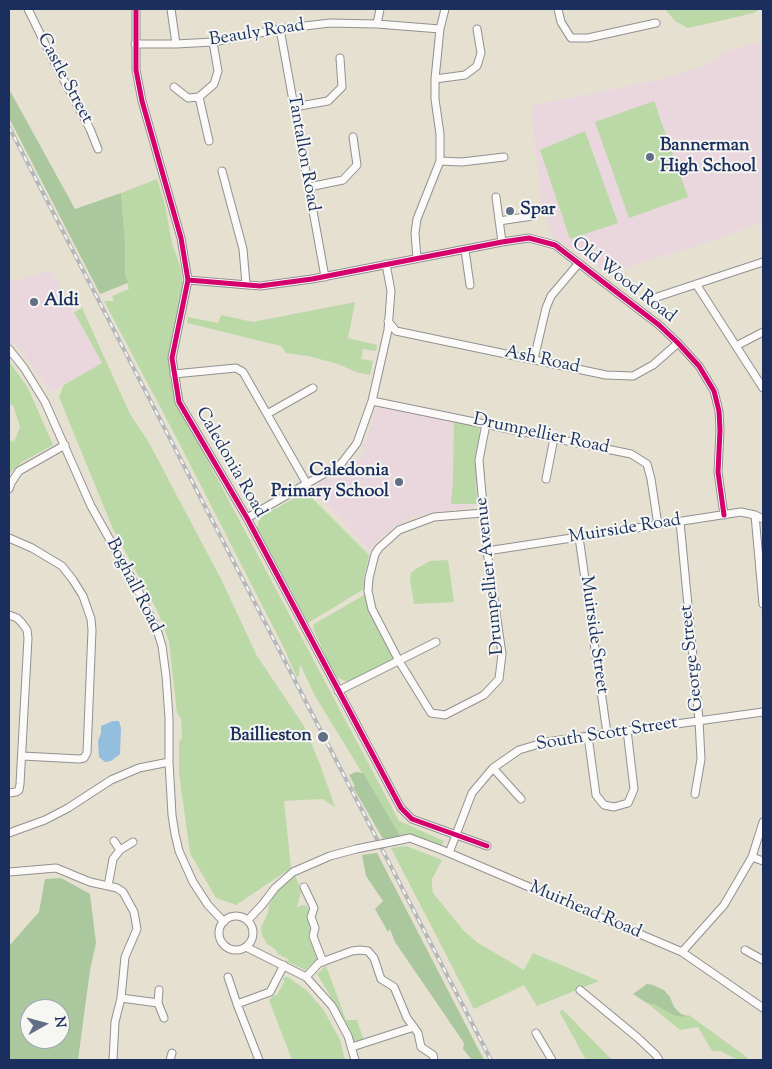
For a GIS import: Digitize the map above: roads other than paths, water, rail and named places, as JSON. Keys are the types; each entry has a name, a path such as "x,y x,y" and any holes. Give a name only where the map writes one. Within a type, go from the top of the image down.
{"street":[{"name":"Castle Street","path":"28,9 90,129 98,149"},
{"name":"Caledonia Road","path":"136,9 136,70 142,101 181,238 188,280 172,358 179,402 247,518 401,808 412,818 487,846"},
{"path":"171,9 176,44"},
{"path":"377,24 380,9"},
{"path":"416,258 414,233 417,219 440,161 440,134 435,99 435,79 440,30 445,9"},
{"path":"558,9 561,22 571,38 588,38 656,23"},
{"name":"Beauly Road","path":"135,44 213,42 280,29 330,23 377,24 440,30"},
{"name":"Tantallon Road","path":"280,29 325,277"},
{"path":"435,79 465,75 477,66 482,36 477,29"},
{"path":"174,87 188,98 200,97 214,84 218,71 213,42"},
{"path":"294,107 328,101 342,87 340,58"},
{"path":"200,97 209,141"},
{"path":"309,187 343,180 357,165 354,137"},
{"path":"440,161 462,162 499,155"},
{"path":"222,171 243,249 246,284"},
{"path":"496,197 502,242"},
{"path":"499,221 532,216"},
{"name":"Old Wood Road","path":"188,280 260,286 325,277 416,258 529,238 555,245 659,325 678,342 699,366 714,391 719,411 718,472 724,515"},
{"path":"465,250 470,285"},
{"path":"651,299 763,262"},
{"path":"534,359 546,308 551,296 578,263"},
{"path":"247,518 341,464 357,443 372,401 386,338 391,291 386,264"},
{"path":"696,284 763,388"},
{"path":"386,338 396,332 388,321"},
{"name":"Ash Road","path":"396,332 606,375 633,376 653,365 678,342"},
{"path":"736,346 763,332"},
{"name":"Boghall Road","path":"9,349 35,385 91,506 138,590 158,633 162,646 166,676 172,815 179,851 193,882 208,905 224,922"},
{"path":"174,374 236,368 243,372 307,484"},
{"path":"267,414 313,388"},
{"name":"Drumpellier Road","path":"372,401 631,454 648,464 658,525"},
{"name":"Drumpellier Avenue","path":"483,512 434,517 399,530 375,554 369,578 368,590 372,610 399,661 431,712 444,715 484,695 499,679 502,654 486,551 483,512 479,460 486,424"},
{"path":"546,479 554,438"},
{"path":"9,489 19,471 64,445"},
{"name":"Muirside Road","path":"486,551 741,512 763,519"},
{"path":"755,515 763,604"},
{"name":"George Street","path":"680,522 700,720 701,759 695,794"},
{"name":"Muirside Street","path":"579,537 607,734"},
{"path":"9,538 32,548 62,566 83,596 92,630 87,753 84,758 79,759 22,756"},
{"path":"9,615 17,618 22,623 27,630 28,638 19,790 9,793"},
{"path":"338,692 436,642"},
{"name":"South Scott Street","path":"450,853 472,794 493,768 519,750 546,742 763,712"},
{"path":"588,736 596,795 604,805 614,807 628,803 634,789 627,730"},
{"path":"9,833 45,820 68,808 111,780 139,768 169,762"},
{"path":"493,768 522,799"},
{"path":"682,952 724,905 752,857 763,822"},
{"name":"Muirhead Road","path":"248,920 275,888 293,872 330,856 410,838 450,853 682,952 763,1008"},
{"path":"114,841 120,850"},
{"path":"108,886 113,859 120,850 133,842"},
{"path":"752,857 763,861"},
{"path":"9,872 56,868 90,882 123,892 134,912 137,923 136,933 125,956 121,998 115,1022 113,1060"},
{"path":"304,886 314,908 311,917 315,928 313,936 323,962"},
{"path":"233,917 248,920 252,934 246,947 233,950 223,944 218,934 219,928 224,922 233,917"},
{"path":"246,947 306,977 332,1006 348,1036 354,1060"},
{"path":"745,950 763,960"},
{"path":"306,977 319,963 352,951 368,952 374,958 382,979 394,987 406,1018 418,1033 422,1047 433,1056 434,1060"},
{"path":"237,1004 270,992 284,966"},
{"path":"228,977 259,1060"},
{"path":"159,990 158,1003 164,1018"},
{"path":"580,990 638,1038 659,1060"},
{"path":"121,998 158,1003"},
{"path":"352,1047 414,1027"},
{"path":"536,1033 552,1060"}],"water":[{"path":"113,721 119,721 121,728 120,754 111,761 105,762 99,757 98,741 101,726"}],"railway":[{"path":"9,127 491,1060"}],"place":[{"name":"Bannerman High School","path":"650,157"},
{"name":"Spar","path":"510,211"},
{"name":"Aldi","path":"34,302"},
{"name":"Caledonia Primary School","path":"399,482"},
{"name":"Baillieston","path":"323,737"}]}
